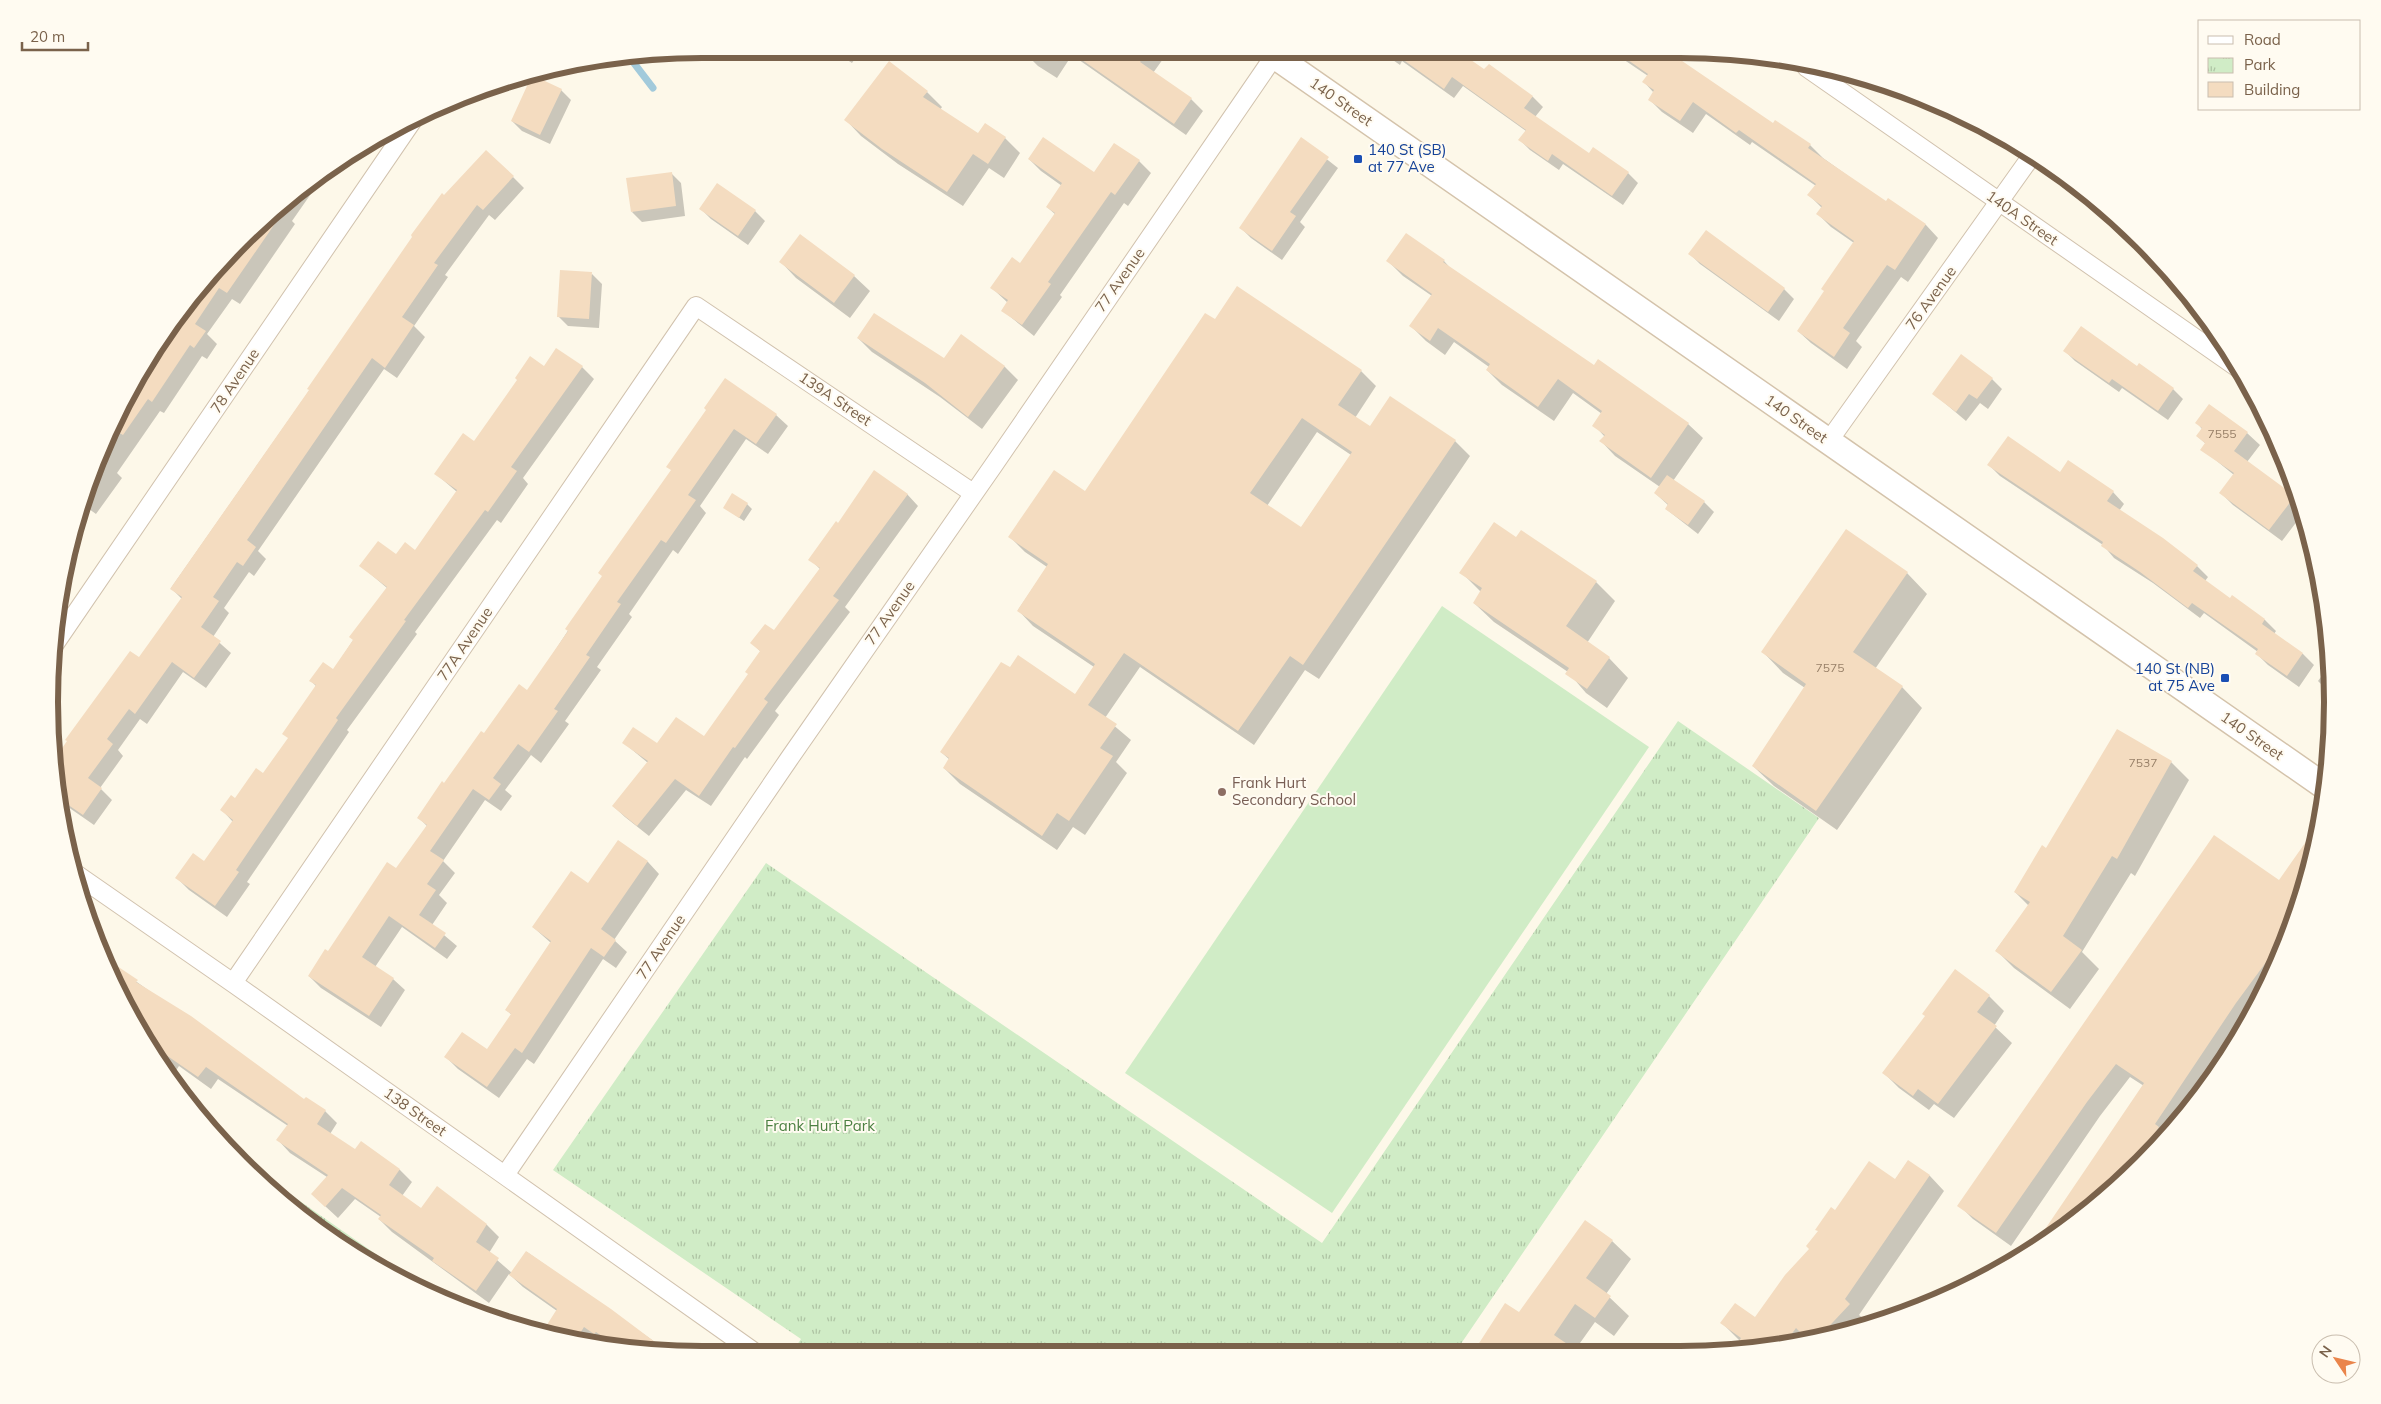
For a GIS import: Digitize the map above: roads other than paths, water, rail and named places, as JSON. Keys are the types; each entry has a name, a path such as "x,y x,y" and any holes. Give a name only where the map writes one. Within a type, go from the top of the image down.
{"main road":[{"name":"140 Street","path":"1280,58 1828,442 2318,782"}],"street":[{"name":"77 Avenue","path":"505,1175 974,493 1270,58"},
{"name":"140A Street","path":"1813,72 2224,358"},
{"name":"78 Avenue","path":"61,634 408,129"},
{"name":"76 Avenue","path":"1828,442 2028,161"},
{"name":"139A Street","path":"696,306 974,493"},
{"name":"77A Avenue","path":"233,983 696,306"},
{"name":"138 Street","path":"82,878 746,1346"}],"waterway":[{"path":"633,62 653,88"}],"place":[{"name":"140 St (SB) at 77 Ave","path":"1358,159"},
{"name":"140 St (NB) at 75 Ave","path":"2225,678"},
{"name":"Frank Hurt Secondary School","path":"1222,792"}],"park label":[{"name":"Frank Hurt Park","path":"820,1126"}]}
